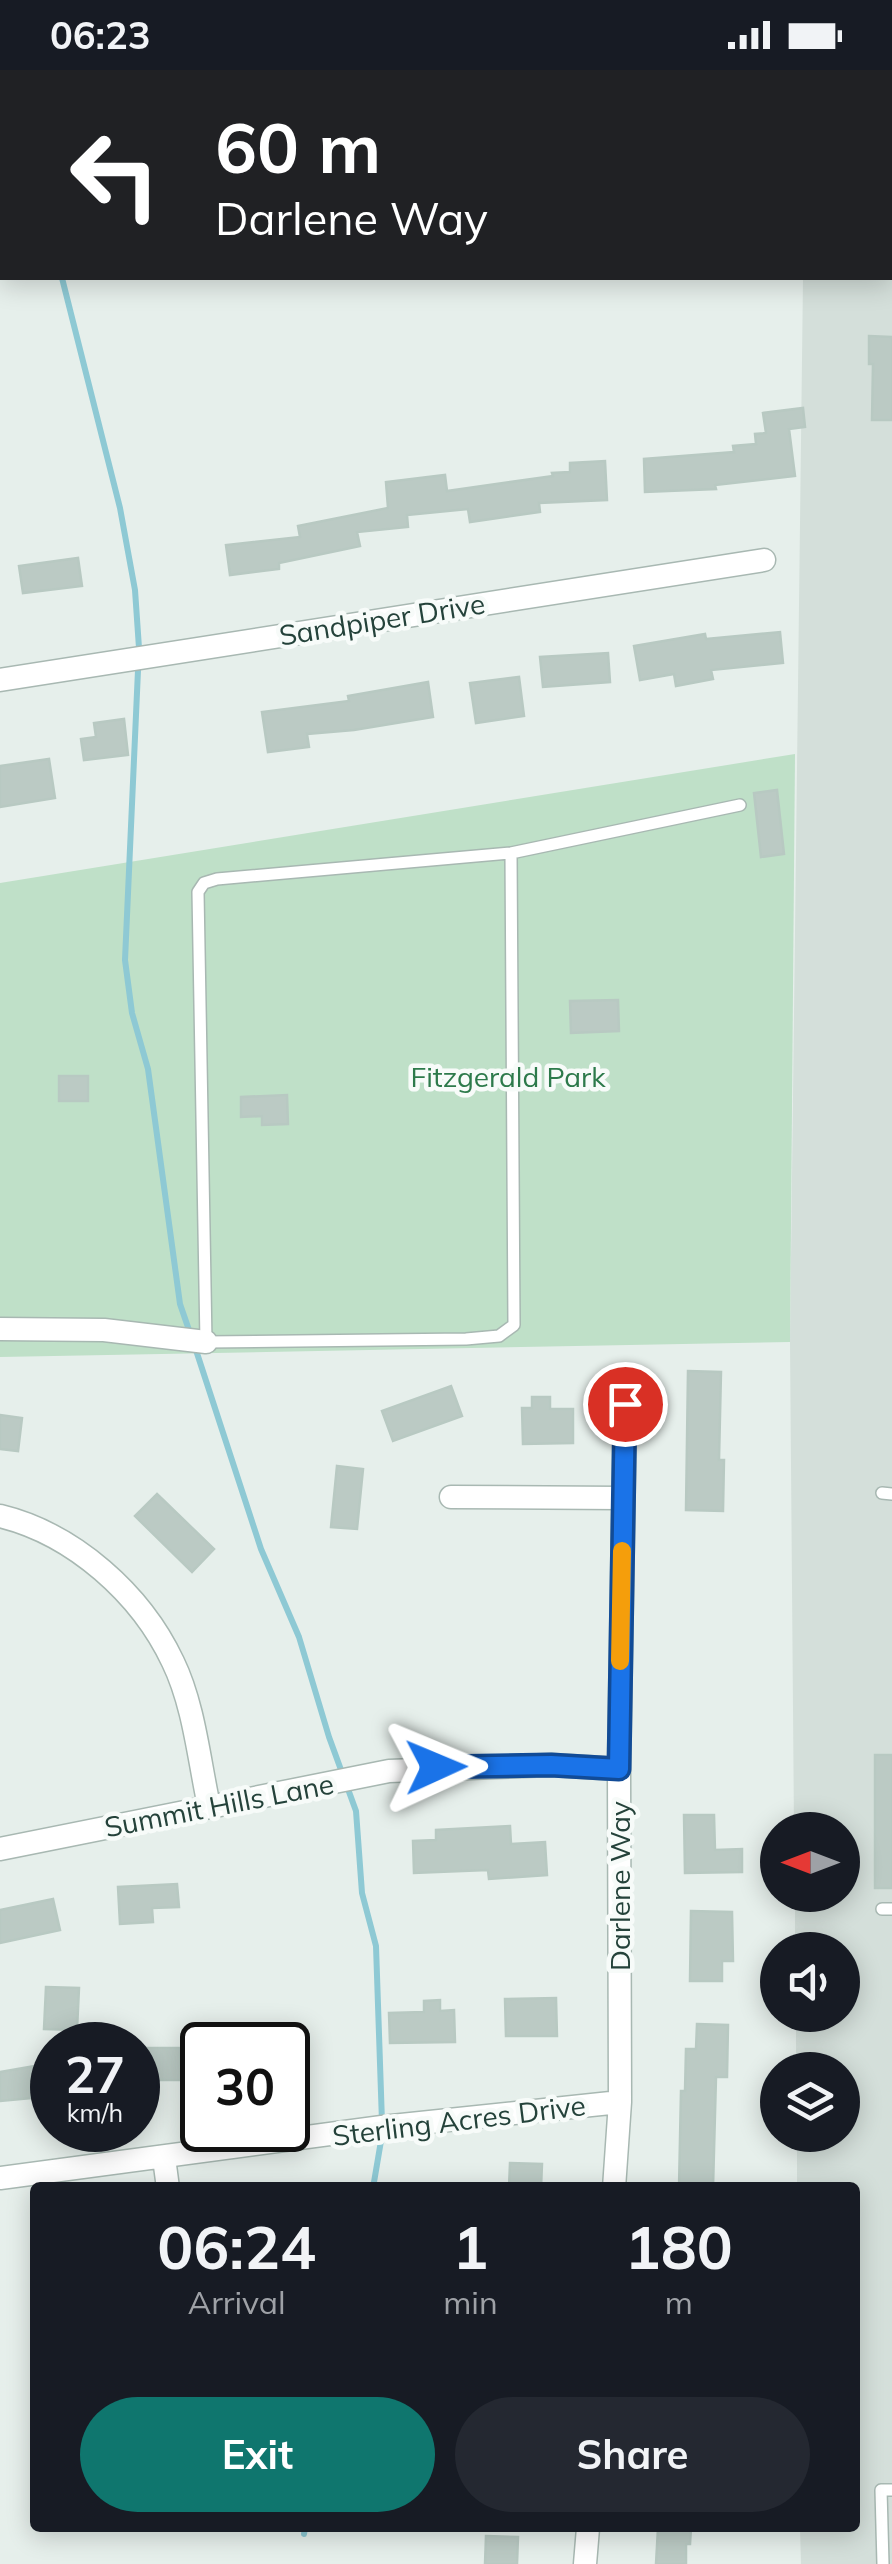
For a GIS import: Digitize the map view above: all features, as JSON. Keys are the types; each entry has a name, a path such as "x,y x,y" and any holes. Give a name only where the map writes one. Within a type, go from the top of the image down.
{"street":[{"name":"Sandpiper Drive","path":"0,680 764,560"},
{"path":"0,1329 104,1330 206,1342"},
{"name":"Darlene Way","path":"614,2182 620,2102 619,1769 625,1404"},
{"path":"451,1496 622,1498"},
{"path":"0,1516 51,1535 86,1557 120,1585 146,1619 174,1663 209,1806"},
{"name":"Summit Hills Lane","path":"0,1849 388,1771 551,1765 619,1769"},
{"name":"Sterling Acres Drive","path":"0,2178 382,2127 620,2102"},
{"path":"164,2158 167,2182"},
{"path":"585,2564 588,2532"}],"lane":[{"path":"511,853 514,1325 499,1336 466,1339 206,1342 198,892 204,883 216,878 511,853 740,804"},
{"path":"883,2564 881,2490 892,2490"}],"shaded area":[{"path":"803,280 892,280 892,2564 801,2564 800,2532 860,2532 860,2182 797,2182 797,2152 860,2152 860,2052 796,2052 796,2032 860,2032 860,1932 795,1932 795,1912 860,1912 860,1812 794,1812 790,1342"}],"green space":[{"name":"Fitzgerald Park","path":"795,754 790,1342 0,1357 0,883"}],"building":[{"path":"869,336 892,337 892,420 872,420"},
{"path":"803,408 805,427 789,429 795,476 715,485 716,489 645,492 644,459 734,452 733,446 756,444 755,434 766,433 763,413"},
{"path":"605,461 607,500 539,503 540,512 470,522 468,509 407,515 408,527 357,532 360,546 279,563 279,569 230,575 226,545 300,537 298,526 388,508 386,482 445,475 447,491 553,476 552,473 570,472 570,463"},
{"path":"78,558 82,586 23,593 19,566"},
{"path":"780,632 783,663 711,670 713,679 676,686 674,674 640,680 634,646 705,634 706,639"},
{"path":"608,653 610,682 543,687 540,657"},
{"path":"519,677 524,716 476,723 470,683"},
{"path":"428,682 433,717 307,734 309,747 268,752 262,712 349,701 348,696"},
{"path":"124,719 128,755 84,760 81,739 96,737 94,723"},
{"path":"49,759 55,798 0,807 0,766"},
{"path":"777,790 784,854 761,857 754,793"},
{"path":"618,1000 619,1031 571,1033 570,1001"},
{"path":"59,1076 88,1076 88,1101 59,1101"},
{"path":"287,1095 288,1124 262,1125 262,1116 241,1117 241,1097"},
{"path":"688,1371 721,1372 719,1460 724,1460 723,1511 686,1510"},
{"path":"451,1386 462,1416 393,1441 382,1411"},
{"path":"532,1397 550,1397 550,1409 573,1409 573,1443 523,1444 522,1408 532,1408"},
{"path":"0,1415 22,1418 18,1451 0,1449"},
{"path":"337,1466 363,1469 357,1529 331,1527"},
{"path":"157,1494 214,1549 192,1572 135,1516"},
{"path":"875,1755 892,1755 892,1888 875,1888"},
{"path":"684,1815 714,1815 715,1850 742,1849 742,1872 685,1873"},
{"path":"510,1826 511,1844 545,1842 547,1875 489,1879 488,1870 414,1873 413,1841 436,1840 436,1830"},
{"path":"177,1884 179,1907 152,1908 153,1922 120,1924 118,1887"},
{"path":"53,1899 60,1930 0,1943 0,1910"},
{"path":"691,1911 732,1912 733,1961 722,1961 722,1981 690,1981"},
{"path":"46,1987 79,1988 77,2022 44,2022"},
{"path":"556,1998 557,2036 506,2036 505,1999"},
{"path":"440,2000 440,2011 454,2010 455,2042 390,2043 389,2013 424,2012 424,2001"},
{"path":"697,2024 728,2025 727,2077 716,2077 713,2182 679,2182 686,2049 696,2049"},
{"path":"160,2048 180,2048 180,2080 160,2080"},
{"path":"30,2067 30,2098 0,2101 0,2072"},
{"path":"510,2163 542,2164 541,2182 509,2182"},
{"path":"658,2532 691,2532 686,2564 656,2564"},
{"path":"486,2536 518,2537 517,2564 485,2564"}],"waterway":[{"path":"63,280 120,508 135,590 139,648 125,960 132,1013 148,1069 180,1304 190,1333"},
{"path":"194,1344 261,1549 299,1637 356,1811 362,1893 376,1946 382,2122"},
{"path":"374,2182 382,2135"}],"slow traffic":[{"path":"620,1661 622,1551"}],"route":[{"path":"436,1767 551,1765 619,1769 625,1404"}]}
